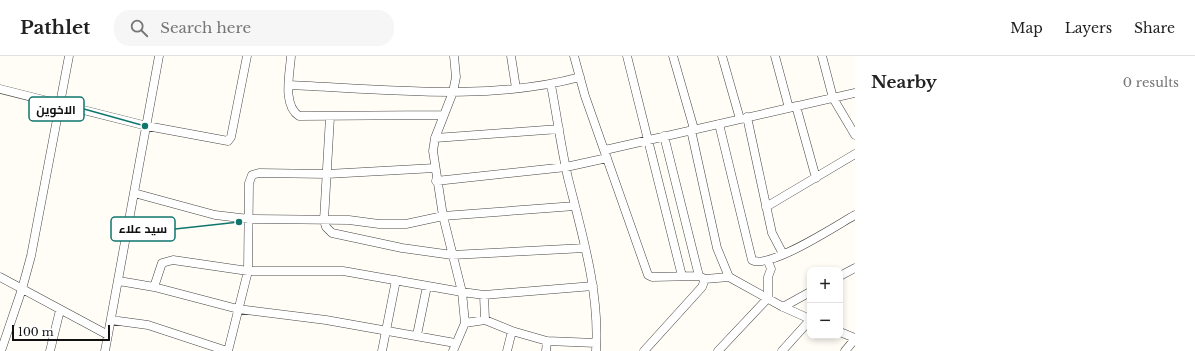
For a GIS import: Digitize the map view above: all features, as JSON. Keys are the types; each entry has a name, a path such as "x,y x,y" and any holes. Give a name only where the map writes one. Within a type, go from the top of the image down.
{"street":[{"path":"0,350 22,289 31,256 69,56"},
{"path":"105,351 159,56"},
{"path":"0,89 147,126 228,141 231,137 247,56"},
{"path":"291,56 288,85 290,107 293,112 299,116 330,117 443,115"},
{"path":"118,281 154,287 238,309 417,335 454,347 465,323 462,292 443,216 436,181 433,151 435,138 453,92 456,77 454,56"},
{"path":"512,56 516,88"},
{"path":"574,56 648,275 652,277 728,277 783,307 807,318"},
{"path":"627,56 682,276"},
{"path":"673,56 692,130 717,248 728,277"},
{"path":"722,56 743,118 772,233 783,254"},
{"path":"775,56 816,178"},
{"path":"822,56 832,98 855,135"},
{"path":"288,85 453,92 551,85 580,77"},
{"path":"465,323 485,320 512,331 547,341 596,347 597,334 593,286 566,167 551,85"},
{"path":"436,181 566,167 648,140 855,93"},
{"path":"330,117 324,220 328,230 336,234 452,255 585,248"},
{"path":"719,124 752,260 755,262 768,261 855,215"},
{"path":"435,138 559,129"},
{"path":"644,351 702,287 702,278 664,136"},
{"path":"766,207 855,154"},
{"path":"111,320 148,325 228,351 248,271 249,183 252,175 259,172 326,174 435,168"},
{"path":"134,193 215,215 249,220 349,220 369,224 392,225 443,216 575,206"},
{"path":"154,287 162,263 166,261 248,271 343,271 484,295 593,286"},
{"path":"718,351 768,298 768,277 770,269 768,261"},
{"path":"843,274 855,268"},
{"path":"0,277 108,335"},
{"path":"382,351 396,280"},
{"path":"417,335 427,286"},
{"path":"783,307 807,294"},
{"path":"484,295 485,320"},
{"path":"50,351 60,310"},
{"path":"782,351 807,322"},
{"path":"507,351 512,331"},
{"path":"843,333 855,339 845,351"},
{"path":"546,351 547,341"}],"place":[{"name":"الاخوين","path":"145,126"},
{"name":"سيد علاء","path":"239,222"}]}
